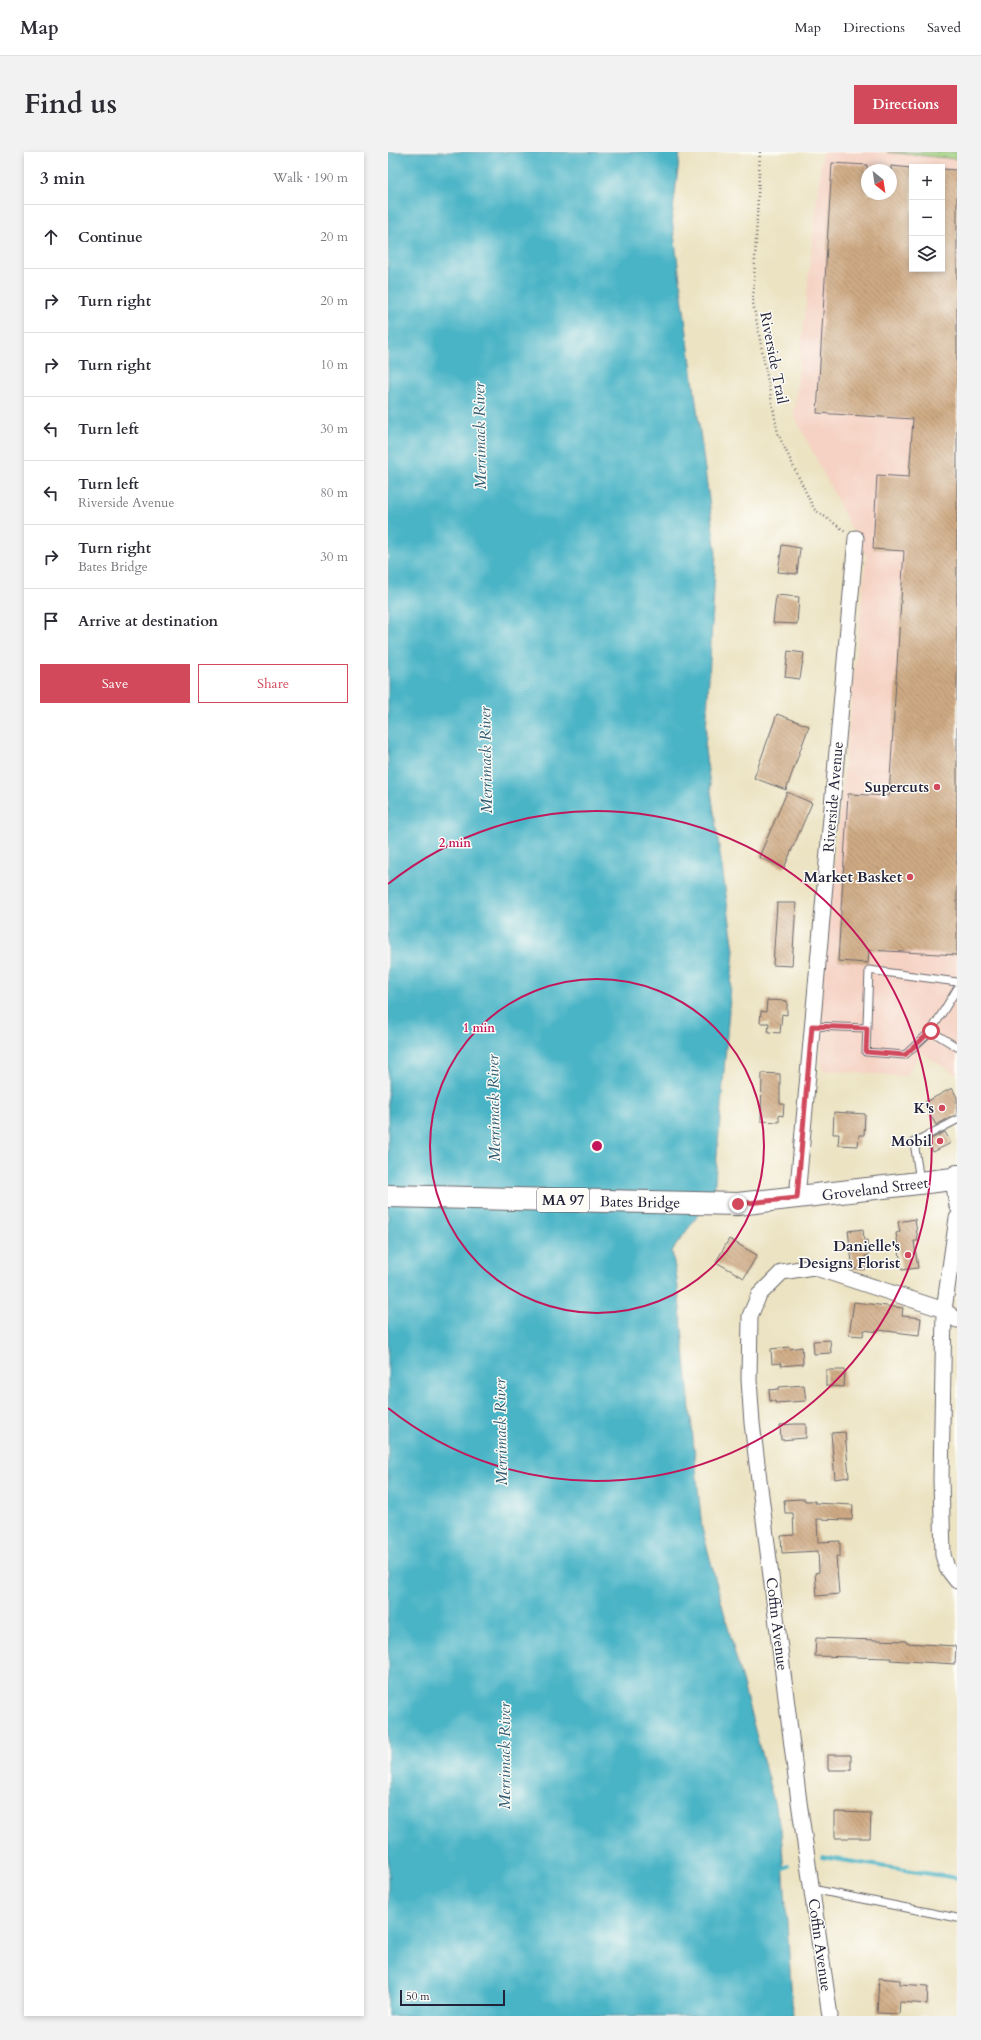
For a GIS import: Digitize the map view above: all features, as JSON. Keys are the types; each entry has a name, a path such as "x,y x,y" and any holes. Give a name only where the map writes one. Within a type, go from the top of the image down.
{"main road":[{"name":"Groveland Street","path":"797,1198 955,1178"},
{"name":"Bates Bridge","path":"388,1196 738,1204 797,1198"}],"street":[{"name":"Riverside Avenue","path":"797,1198 856,538"},
{"path":"955,1178 957,1206"},
{"path":"957,1218 944,1310 941,1480 943,1555 947,1568 957,1581"},
{"name":"Coffin Avenue","path":"830,2016 790,1731 752,1423 748,1341 750,1316 759,1295 782,1272 813,1267 944,1310"},
{"path":"944,1310 957,1320"}],"lane":[{"path":"957,982 869,970 866,1052 905,1055 931,1031 957,989"},
{"path":"812,1026 867,1028"},
{"path":"931,1031 957,1047"},
{"path":"921,1183 914,1142 957,1120"},
{"path":"812,1889 957,1918"}],"path":[{"name":"Riverside Trail","path":"760,152 753,303 778,434 814,509 856,538"}],"shaded area":[{"path":"822,152 887,152 957,159 957,1075 920,1052 906,1076 822,1070 819,1015 866,557 794,415"}],"green space":[{"path":"887,152 957,152 957,159"}],"water":[{"name":"Merrimack River","path":"388,152 680,152 672,219 716,553 705,750 734,950 714,1193 672,1251 677,1279 702,1528 781,1829 793,2016 388,2016"}],"building":[{"path":"832,163 861,165 861,200 897,200 897,167 909,168 909,272 945,272 945,169 957,170 957,955 869,950 868,963 838,961 848,794 889,796 904,551 873,549 877,475 909,477 913,419 817,413"},
{"path":"782,545 800,548 797,574 778,572"},
{"path":"776,595 799,597 797,624 773,623"},
{"path":"788,651 804,653 800,679 785,677"},
{"path":"777,714 809,726 786,790 754,778"},
{"path":"787,792 812,803 784,868 759,857"},
{"path":"777,903 796,903 792,966 773,965"},
{"path":"767,1000 787,1001 787,1015 782,1014 780,1033 768,1032 769,1023 760,1023 761,1011 766,1012"},
{"path":"762,1073 780,1074 780,1104 784,1104 783,1116 779,1115 779,1122 761,1121"},
{"name":"K's","path":"952,1088 957,1097 957,1114 936,1125 924,1103"},
{"path":"834,1112 865,1114 864,1135 859,1135 858,1146 838,1145 839,1134 833,1134"},
{"path":"945,1132 951,1143 933,1152 927,1141"},
{"name":"Danielle's Designs Florist","path":"915,1219 918,1241 914,1241 918,1268 902,1270 896,1233 900,1232 898,1222"},
{"path":"863,1229 864,1241 867,1240 868,1256 865,1256 866,1269 854,1269 848,1231"},
{"path":"729,1239 757,1255 744,1278 716,1262"},
{"path":"854,1302 903,1308 902,1316 921,1318 919,1335 878,1330 878,1332 864,1330 863,1336 849,1335"},
{"path":"830,1340 831,1353 814,1354 813,1341"},
{"path":"789,1347 790,1349 802,1347 803,1364 781,1366 781,1363 772,1364 771,1349"},
{"path":"826,1370 845,1370 844,1387 826,1386"},
{"path":"804,1385 806,1401 775,1403 775,1401 770,1401 769,1390 779,1389 779,1387"},
{"path":"806,1424 806,1438 781,1440 780,1425"},
{"path":"845,1432 849,1477 835,1479 831,1433"},
{"path":"805,1499 805,1501 815,1501 815,1503 853,1505 852,1520 817,1519 818,1542 840,1541 840,1556 836,1556 839,1594 817,1596 815,1573 819,1572 818,1551 782,1553 781,1536 794,1535 793,1513 785,1513 784,1500"},
{"path":"816,1638 906,1641 906,1643 956,1646 955,1664 890,1660 891,1658 815,1656"},
{"path":"828,1755 851,1755 851,1770 828,1770"},
{"path":"835,1812 871,1813 870,1838 835,1838"},
{"path":"879,1978 900,1980 900,1984 928,1986 927,2004 900,2002 899,2014 877,2013"}],"waterway":[{"path":"822,1857 957,1878"},
{"path":"779,1870 788,1866"}],"place":[{"name":"Supercuts","path":"937,787"},
{"name":"Market Basket","path":"910,877"},
{"name":"K's","path":"942,1108"},
{"name":"Mobil","path":"940,1141"},
{"name":"Danielle's Designs Florist","path":"908,1255"}],"route":[{"path":"738,1204 797,1198 812,1026 867,1028 866,1052 905,1055 931,1031"}]}
